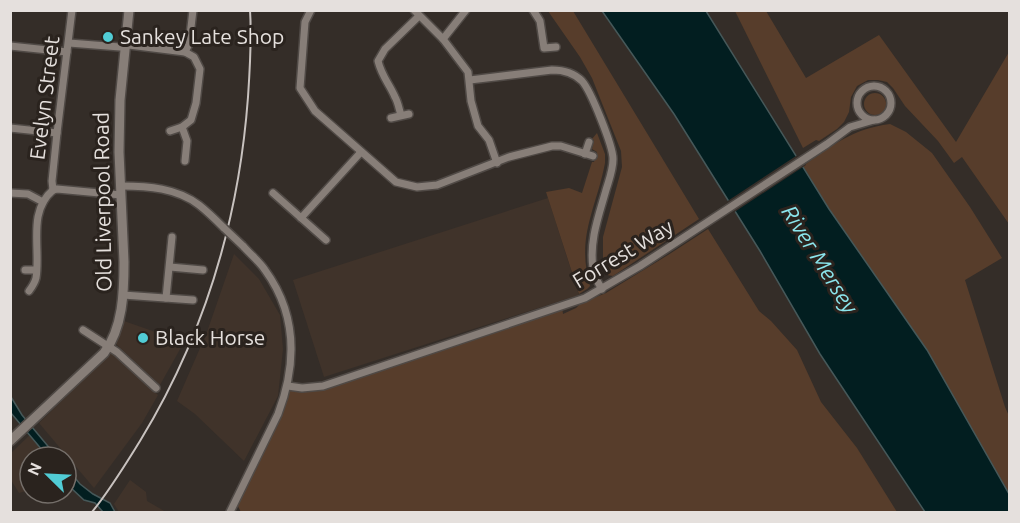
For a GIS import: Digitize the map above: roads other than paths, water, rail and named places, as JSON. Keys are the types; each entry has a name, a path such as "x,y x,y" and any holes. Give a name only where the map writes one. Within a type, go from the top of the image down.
{"street":[{"name":"Evelyn Street","path":"53,190 57,133 72,10"},
{"name":"Old Liverpool Road","path":"10,441 91,367 109,347 120,314 124,262 119,153 120,100 129,10"},
{"path":"185,52 189,44 194,10"},
{"path":"311,10 305,22 300,88 315,111 396,182 417,187 437,185 520,153 552,146 561,146 593,156"},
{"path":"443,39 466,10"},
{"path":"533,10 540,21 544,48 556,47"},
{"path":"401,116 396,98 381,74 378,61 385,49 416,13 443,39 468,72 471,101 478,126 489,140 497,163"},
{"path":"69,43 129,45 185,52 194,57 200,69 196,103 191,120 182,127 170,131"},
{"path":"10,46 67,52"},
{"path":"470,80 560,70 582,81 589,93 613,158 593,244 593,269 602,290"},
{"path":"850,127 860,95 867,88 877,86 886,90 891,99 890,109 884,117 874,120 865,117 858,105"},
{"path":"391,118 409,114"},
{"name":"Forrest Way","path":"288,386 302,388 323,386 585,298 602,290 664,250 850,127 874,120"},
{"path":"182,127 187,141 185,161"},
{"path":"10,128 57,133"},
{"path":"585,153 589,142"},
{"path":"301,218 361,152"},
{"path":"29,291 36,279 37,225 40,207 48,194 57,189 121,190 152,187 177,193 198,204 243,246 266,272 284,304 292,352 288,386 278,414 230,513"},
{"path":"10,193 28,194 43,202"},
{"path":"273,193 326,240"},
{"path":"166,298 172,237"},
{"path":"170,267 203,270"},
{"path":"25,270 36,270"},
{"path":"123,295 193,300"},
{"path":"83,330 117,352 156,388"}],"water":[{"name":"River Mersey","path":"602,11 706,11 829,209 927,350 1009,494 1009,512 925,512 820,354 760,251 674,114"},
{"path":"11,397 22,415 47,445 38,445 11,413"},
{"path":"78,482 93,494 110,503 115,512 103,512 95,503 84,500 78,494"}],"railway":[{"path":"92,512 123,468 163,401 183,360 215,275 227,232 243,143 250,64 250,10"}],"place":[{"name":"Sankey Late Shop","path":"108,37"},
{"name":"Black Horse","path":"143,338"}]}
